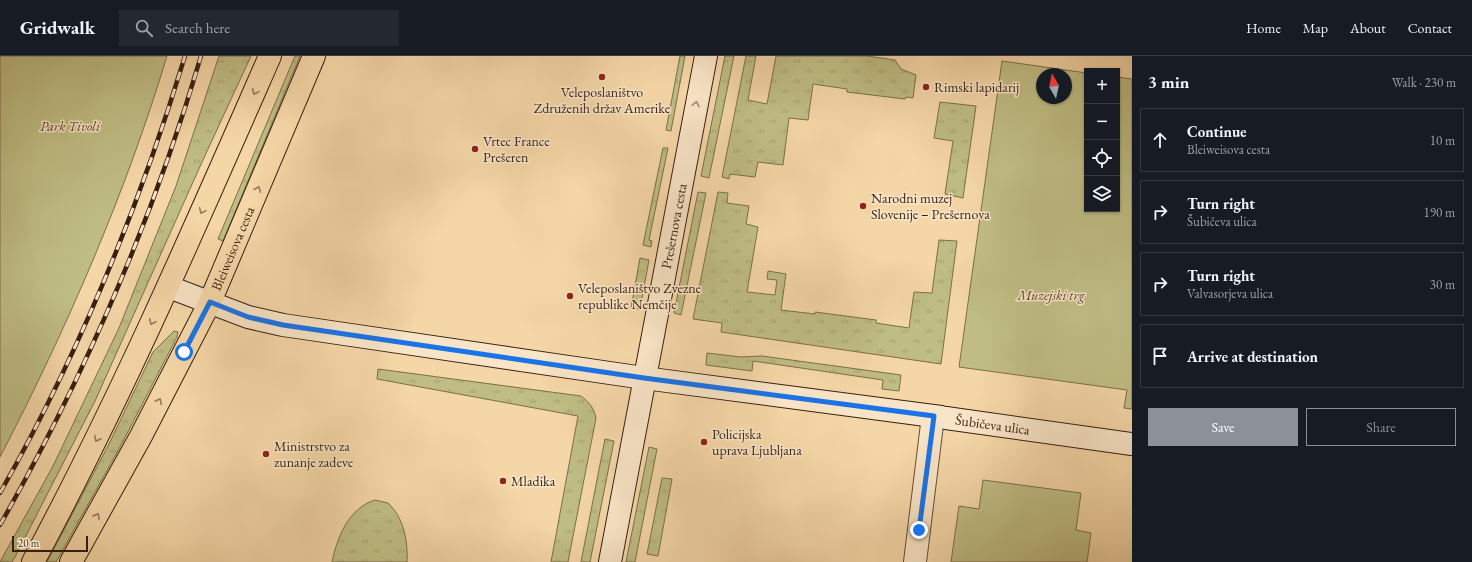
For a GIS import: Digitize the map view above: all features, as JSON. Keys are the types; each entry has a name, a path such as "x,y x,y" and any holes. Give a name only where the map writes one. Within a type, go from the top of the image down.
{"main road":[{"path":"33,562 110,412 169,287 270,56"},
{"name":"Bleiweisova cesta","path":"71,562 141,436 210,302 314,56"}],"street":[{"name":"Prešernova cesta","path":"610,562 688,143 706,56"},
{"name":"Šubičeva ulica","path":"169,287 248,317 283,325 644,378 1132,444"},
{"path":"915,562 940,417"}],"green space":[{"name":"Park Tivoli","path":"0,56 167,56 133,159 93,260 25,408 0,457"},
{"path":"219,56 251,56 95,401 15,557 12,562 0,562 53,466 119,328 176,186"},
{"path":"295,56 300,56 223,241 218,239"},
{"path":"680,56 685,56 671,131 666,130"},
{"path":"725,56 734,56 709,178 701,176"},
{"path":"746,56 756,56 748,100 767,104 776,56 867,56 895,60 901,69 916,75 913,98 906,97 905,99 847,92 847,89 813,84 808,120 789,118 783,165 758,162 755,177 730,174 729,179 722,177"},
{"name":"Muzejski trg","path":"1002,61 1052,68 1036,68 1036,104 1072,104 1072,71 1084,73 1084,212 1120,212 1120,77 1132,79 1132,409 1124,408 1127,390 959,367"},
{"path":"940,102 976,106 963,198 945,194 953,141 934,138"},
{"path":"663,148 668,148 649,240 652,241 651,247 643,245"},
{"path":"698,192 706,193 681,315 674,313"},
{"path":"718,192 728,193 727,203 749,206 746,224 758,227 747,292 775,295 777,280 767,279 768,271 786,274 781,310 815,314 815,312 876,320 876,323 909,328 914,292 932,293 939,240 957,241 941,364 721,332 722,323 693,319"},
{"path":"640,258 649,260 640,309 631,308"},
{"path":"174,331 178,332 177,337 120,447 56,562 47,562 109,444 153,352"},
{"path":"707,353 741,357 762,356 901,375 899,391 882,389 883,380 753,361 752,371 706,365"},
{"path":"378,369 581,396 591,406 596,418 568,562 551,562 578,416 377,379"},
{"path":"605,439 614,441 590,562 581,562"},
{"path":"649,447 657,449 635,562 626,562"},
{"path":"662,478 672,479 658,556 647,554"},
{"path":"983,480 1081,493 1076,530 1091,533 1087,562 951,562 959,506 979,509"},
{"path":"375,500 388,503 398,516 406,538 407,562 332,562 337,543 351,517 366,504"}],"railway":[{"path":"0,493 55,388 81,334 104,280 148,169 185,56"},
{"path":"0,525 60,412 88,355 114,296 161,177 201,56"}],"place":[{"name":"Veleposlaništvo Združenih držav Amerike","path":"602,77"},
{"name":"Rimski lapidarij","path":"926,87"},
{"name":"Vrtec France Prešeren","path":"475,149"},
{"name":"Narodni muzej Slovenije – Prešernova","path":"863,206"},
{"name":"Veleposlaništvo Zvezne republike Nemčije","path":"570,296"},
{"name":"Policijska uprava Ljubljana","path":"704,442"},
{"name":"Ministrstvo za zunanje zadeve","path":"266,454"},
{"name":"Mladika","path":"503,481"}],"route":[{"path":"184,352 210,302 248,317 283,325 644,378 934,416 919,530"}]}
